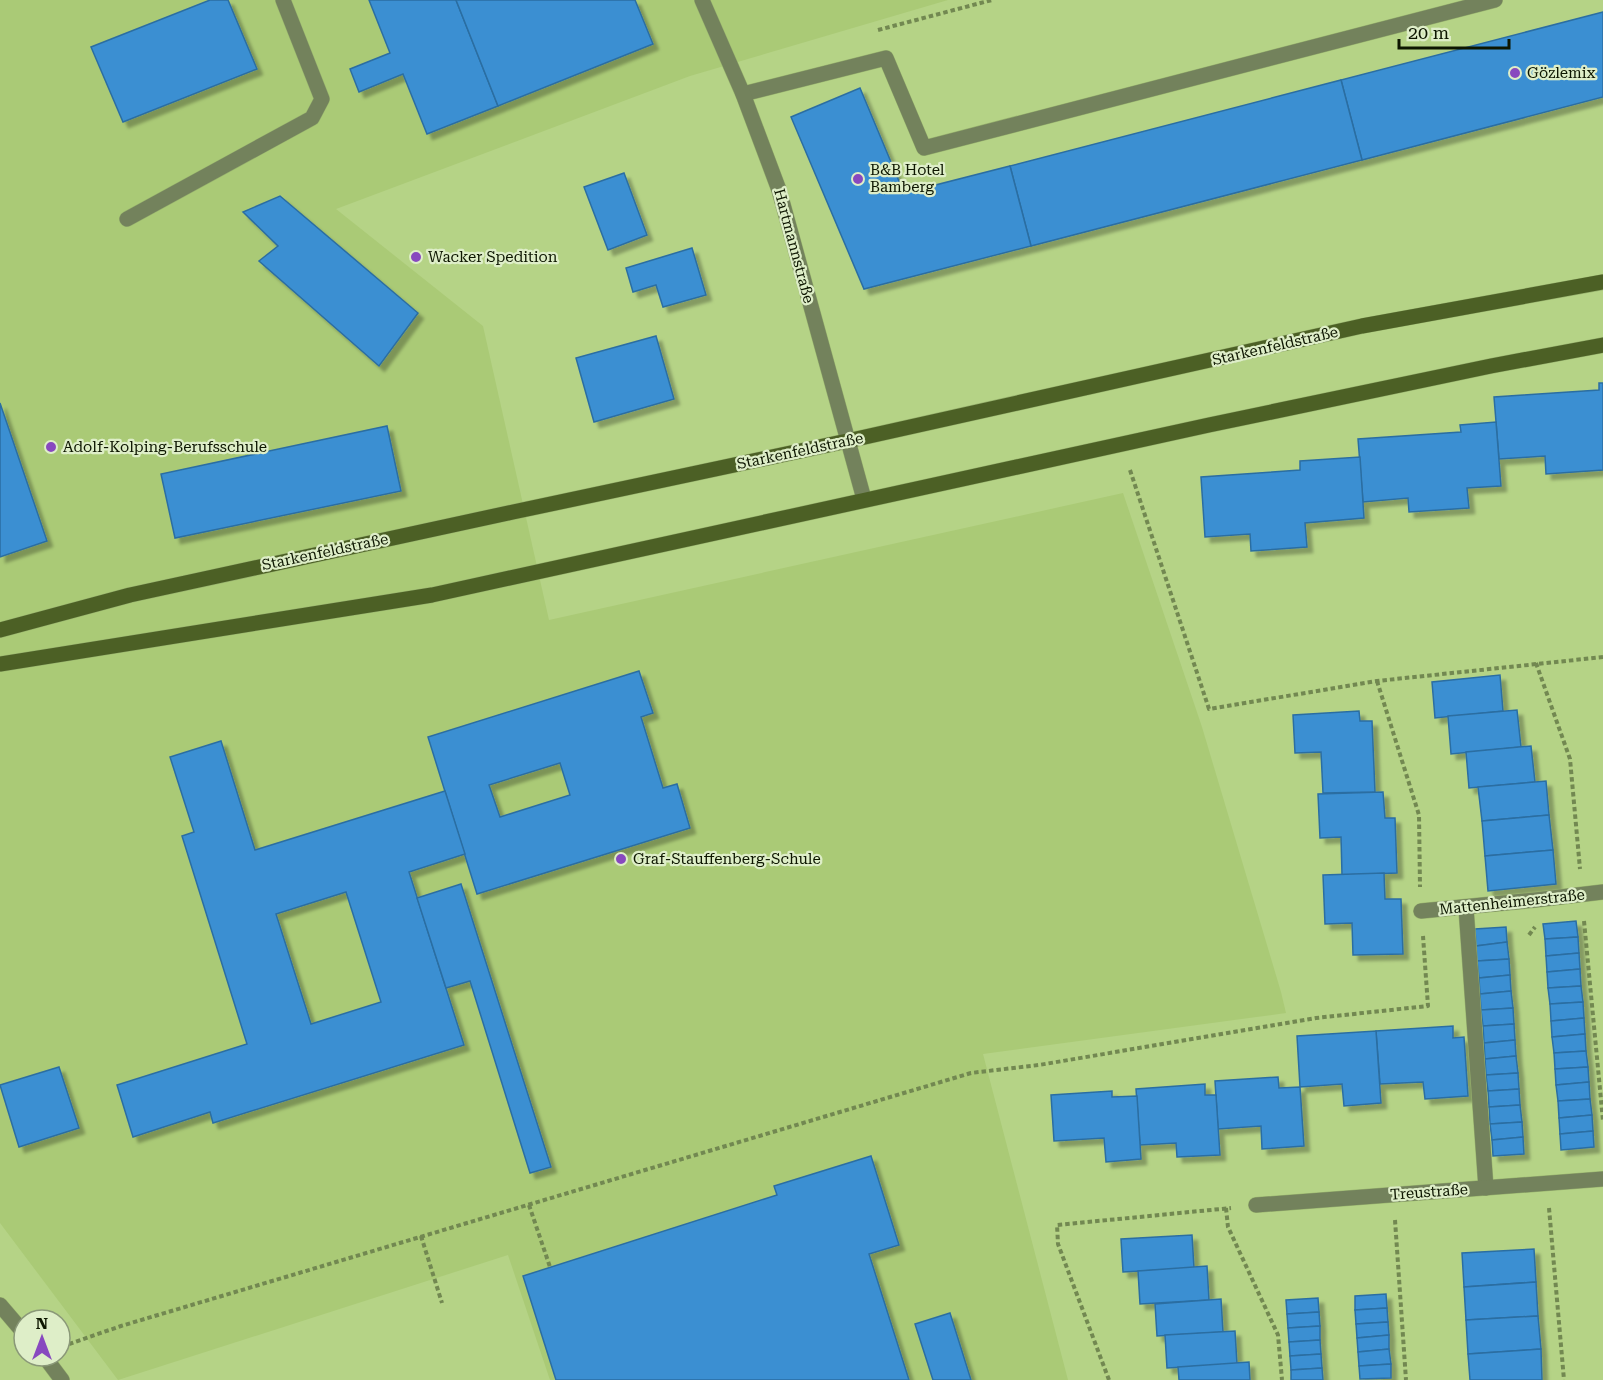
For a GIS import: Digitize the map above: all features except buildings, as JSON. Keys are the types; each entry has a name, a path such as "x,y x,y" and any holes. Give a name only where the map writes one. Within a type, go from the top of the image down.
{"street":[{"path":"127,219 312,118 322,99 283,0"},
{"name":"Hartmannstraße","path":"702,0 743,94 779,190 864,499"},
{"path":"743,94 886,58 924,148 1495,0"},
{"name":"Starkenfeldstraße","path":"0,630 130,595 847,441 1362,326 1603,282"},
{"path":"0,664 432,595 1209,425 1603,345"},
{"name":"Mattenheimerstraße","path":"1420,911 1603,892"},
{"path":"1466,908 1486,1188"},
{"name":"Treustraße","path":"1256,1205 1603,1179"},
{"path":"0,1305 12,1319"}],"path":[{"path":"1121,444 1209,709 1377,681 1603,657"},
{"path":"1536,663 1570,759 1603,1121"},
{"path":"72,1343 121,1326 970,1073 1039,1065 1316,1018 1428,1006 1420,911 1419,815 1377,681"},
{"path":"1547,1183 1564,1380"},
{"path":"1394,1195 1406,1380"},
{"path":"529,1205 550,1267"},
{"path":"1108,1380 1058,1244 1057,1225 1226,1208 1228,1227 1278,1335 1282,1380"},
{"path":"422,1236 442,1303"}],"shaded area":[{"name":"Graf-Stauffenberg-Schule","path":"0,0 948,0 690,76 336,209 483,326 549,620 1123,493 1202,727 1286,1013 983,1054 1068,1380 550,1380 508,1255 118,1380 72,1319 72,1308 64,1308 0,1223"}],"place":[{"name":"Gözlemix","path":"1515,73"},
{"name":"B&B Hotel Bamberg","path":"858,179"},
{"name":"Wacker Spedition","path":"416,257"},
{"name":"Adolf-Kolping-Berufsschule","path":"51,447"},
{"name":"Graf-Stauffenberg-Schule","path":"621,859"}]}
